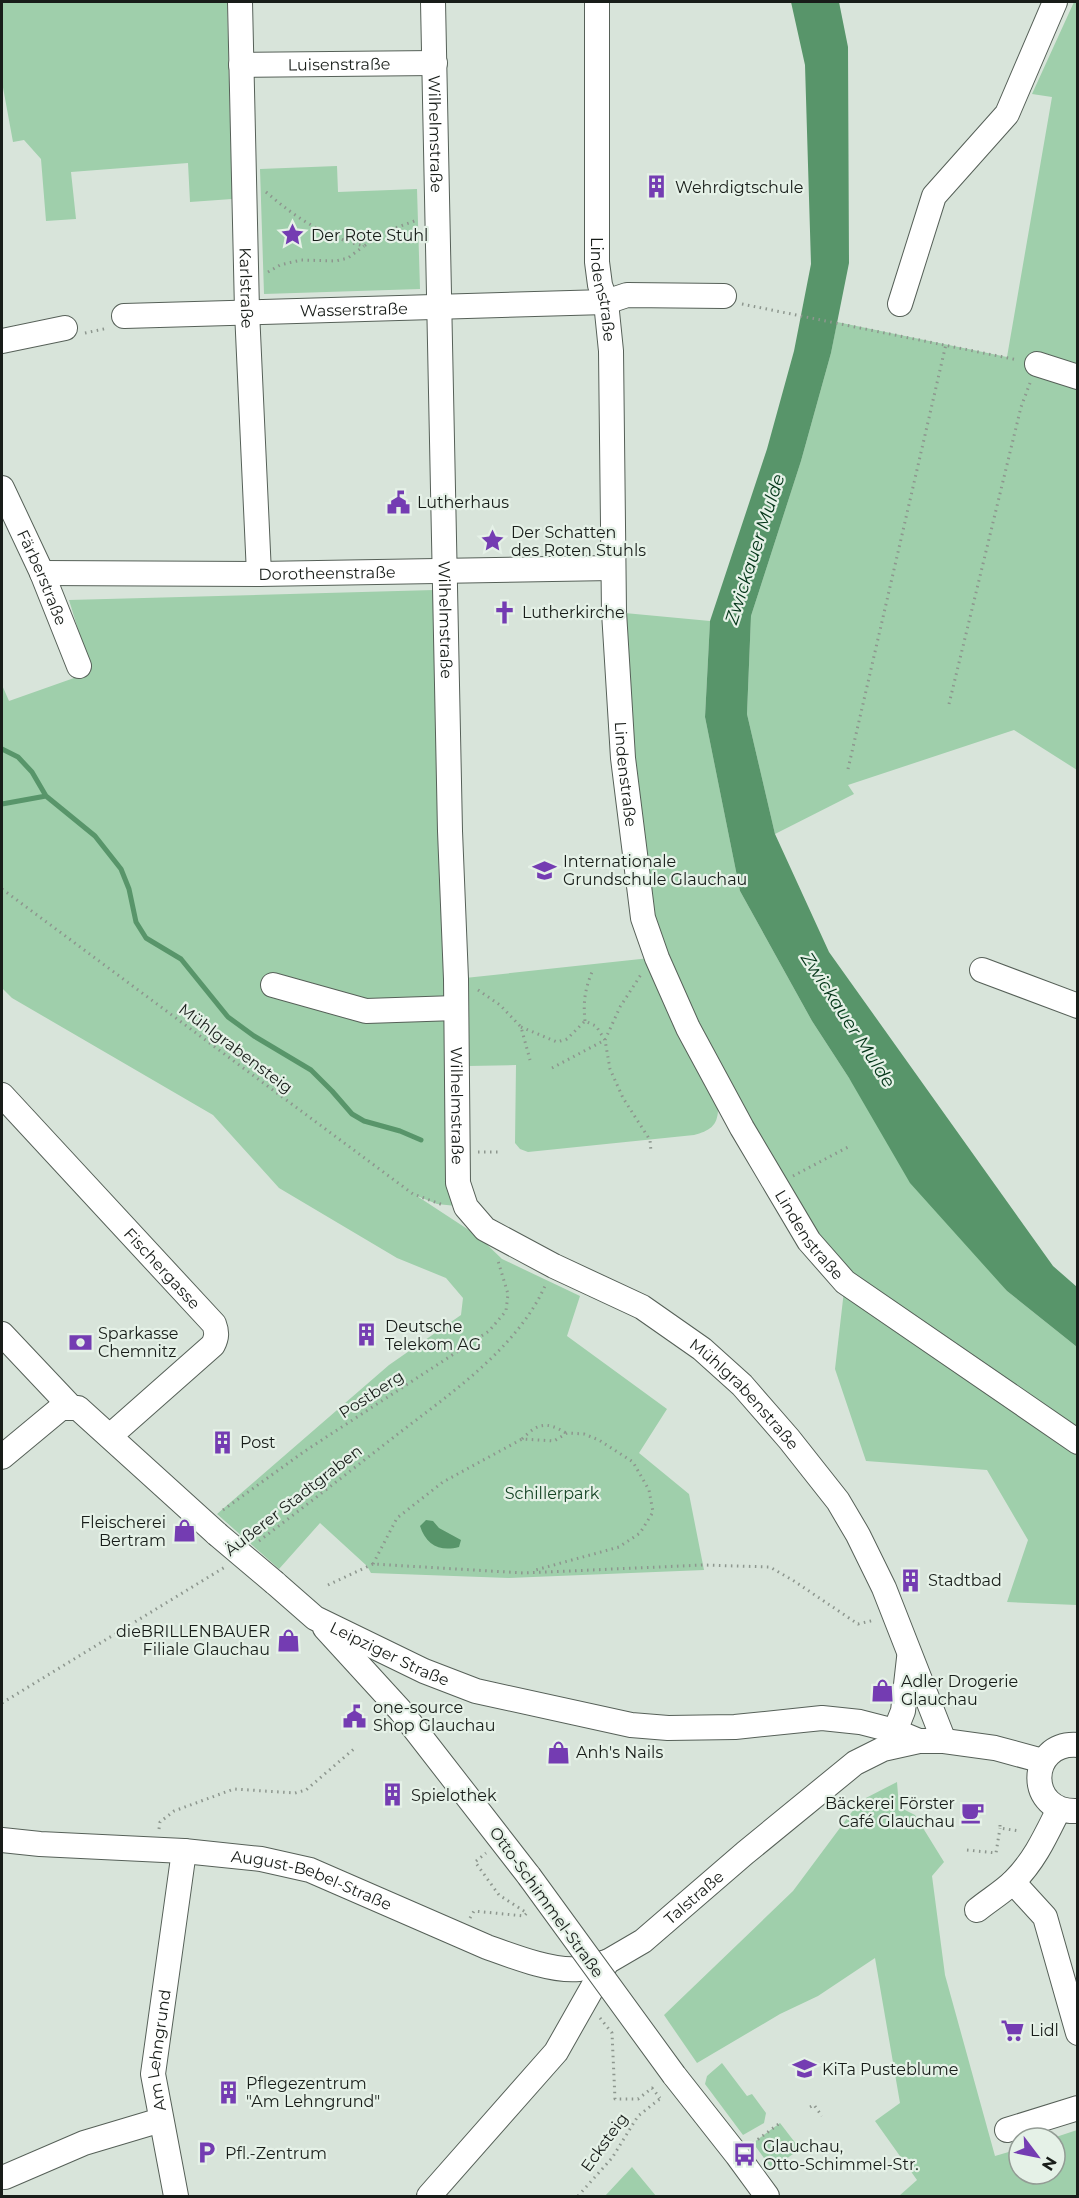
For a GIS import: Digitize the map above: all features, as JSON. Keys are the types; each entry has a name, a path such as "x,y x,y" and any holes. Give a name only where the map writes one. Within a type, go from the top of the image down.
{"street":[{"name":"Karlstraße","path":"240,2 247,311 260,574"},
{"name":"Wilhelmstraße","path":"433,2 450,831 456,998 458,1183 466,1207 485,1229"},
{"name":"Lindenstraße","path":"597,2 597,262 606,302 611,351 612,568 623,758 643,918 688,1028 809,1241 846,1282 1077,1442"},
{"path":"900,304 934,196 1007,114 1055,2"},
{"name":"Luisenstraße","path":"241,65 435,63"},
{"name":"Wasserstraße","path":"124,316 247,311 440,309 606,302 627,295 724,296"},
{"path":"2,341 65,328"},
{"path":"1037,364 1077,377"},
{"name":"Färberstraße","path":"2,488 42,573 79,666"},
{"name":"Dorotheenstraße","path":"42,573 260,574 612,568"},
{"path":"982,970 1077,1006"},
{"path":"273,985 366,1011 456,998"},
{"name":"Fischergasse","path":"2,1095 214,1324 216,1329 217,1334 213,1345 110,1436"},
{"name":"Mühlgrabenstraße","path":"485,1229 554,1266 642,1307 702,1349 742,1386 789,1439 838,1501 884,1588 944,1741"},
{"name":"Leipziger Straße","path":"2,1334 71,1407 78,1408 211,1529 315,1618 424,1671 476,1691 631,1725 668,1728 735,1727 822,1718 860,1722 894,1731 918,1741"},
{"path":"2,1457 61,1408 71,1407"},
{"name":"Otto-Schimmel-Straße","path":"315,1618 400,1710 529,1876 767,2196"},
{"name":"Mühlgrabenstraße","path":"894,1731 903,1711 908,1684 909,1653"},
{"name":"Talstraße","path":"607,1962 643,1941 745,1853 855,1763 883,1749 918,1741 944,1741 995,1748 1043,1761"},
{"path":"977,1910 1013,1882 1031,1862 1068,1810 1049,1803 1042,1794 1039,1772 1043,1761 1059,1747 1069,1744 1077,1745"},
{"name":"August-Bebel-Straße","path":"2,1840 184,1851 261,1859 310,1870 487,1947 543,1965 577,1969 607,1962"},
{"name":"Am Lehngrund","path":"7,2181 84,2143 161,2120 153,2074 184,1851"},
{"path":"1013,1882 1045,1917 1077,2033"},
{"path":"429,2196 556,2052 607,1962"},
{"path":"1020,2126 1077,2108"},
{"path":"161,2120 176,2196"}],"path":[{"path":"245,188 262,188 309,225 343,241 364,246"},
{"path":"247,277 262,276 280,265 301,260 336,261 348,258 390,230 418,219 436,216"},
{"path":"724,296 730,302 1007,357"},
{"path":"65,328 66,337 124,324 124,316"},
{"path":"848,770 946,345"},
{"path":"949,704 1021,407 1037,364"},
{"name":"Mühlgrabensteig","path":"2,889 413,1194 437,1204 466,1207"},
{"path":"552,1068 605,1040 642,972 652,963 659,961"},
{"path":"456,998 475,988 500,1005 521,1027 557,1042 567,1040 585,1021 583,1003 592,972"},
{"path":"585,1021 596,1026 605,1040 610,1069 623,1098 650,1140 651,1152"},
{"path":"521,1027 530,1060"},
{"path":"776,1184 850,1146"},
{"name":"Postberg","path":"211,1529 305,1451 489,1331 506,1311 508,1294 500,1265 485,1229"},
{"name":"Äußerer Stadtgraben","path":"258,1542 437,1403 503,1347 537,1303 554,1266"},
{"path":"373,1564 397,1518 443,1482 522,1439 534,1427 553,1425 567,1433 584,1434 599,1440 633,1462 649,1490 653,1512 640,1533 619,1546 524,1573"},
{"path":"522,1439 554,1441 567,1433"},
{"name":"Äußerer Stadtgraben","path":"2,1703 230,1564"},
{"path":"328,1585 373,1564 524,1573 704,1565 770,1567 858,1624 894,1616"},
{"path":"155,1849 160,1822 174,1811 234,1789 295,1793 306,1791 355,1748"},
{"path":"967,1850 996,1853 1000,1827 1019,1831"},
{"path":"467,1923 474,1911 524,1916 527,1913 499,1895 478,1866"},
{"path":"612,2033 615,2099 638,2099 652,2088 660,2098"},
{"name":"Ecksteig","path":"578,2196 612,2158 638,2116 660,2098 677,2078"},
{"path":"810,2107 814,2104 822,2116"},
{"path":"737,2155 780,2123"}],"green space":[{"path":"2,2 227,2 232,199 190,202 188,163 71,172 76,219 46,221 41,159 24,140 13,142 2,82"},
{"path":"1074,2 1077,2 1077,770 1014,730 848,785 854,794 775,834 747,714 751,616 801,461 831,353 837,322 1007,357 1052,97 1032,94"},
{"path":"337,166 338,192 417,189 420,289 264,294 260,169"},
{"name":"Schillerpark","path":"434,590 466,1207 437,1204 417,1196 478,1236 502,1259 580,1296 567,1336 667,1409 639,1453 689,1494 704,1570 509,1578 371,1573 367,1566 320,1523 279,1569 217,1514 389,1365 461,1315 463,1298 446,1278 397,1258 279,1188 213,1115 12,998 2,988 2,685 9,701 91,672 69,600"},
{"path":"614,612 710,621 705,717 740,891 812,1021 849,1078 1007,1291 1077,1347 1077,1605 1007,1602 1028,1540 987,1470 866,1461 835,1369 845,1282 657,958"},
{"path":"650,958 718,1109 718,1115 712,1127 694,1135 528,1152 520,1149 515,1143 516,1065 468,1066 465,978"},
{"path":"897,1782 899,1807 915,1815 944,1862 932,1876 945,1975 995,2156 1007,2152 1007,2186 1067,2186 1067,2133 1077,2130 1077,2196 899,2196 917,2180 875,2121 900,2103 875,1958 818,1996 780,2014 697,2063 664,2015 793,1891 860,1801"},
{"path":"722,2063 747,2096 752,2094 766,2113 764,2123 743,2135 705,2084 707,2076"},
{"path":"780,2123 800,2149 772,2169 753,2143"},
{"path":"632,2167 656,2196 605,2196"}],"water":[{"name":"Zwickauer Mulde","path":"791,2 839,2 848,47 849,263 831,353 801,461 751,616 747,714 775,834 829,952 1053,1266 1077,1287 1077,1347 1007,1291 910,1183 849,1078 812,1021 740,891 705,717 710,621 767,449 794,351 811,264 805,65"},
{"path":"426,1520 433,1521 439,1528 461,1540 459,1547 440,1548 430,1542 420,1526"}],"waterway":[{"path":"2,749 18,757 32,772 46,796 95,836 121,869 129,889 136,922 146,938 181,959 228,1017 254,1036 311,1070 352,1114 364,1121 400,1131 421,1140"},
{"path":"2,804 46,796"}],"place":[{"name":"Wehrdigtschule","path":"657,187"},
{"name":"Der Rote Stuhl","path":"293,235"},
{"name":"Lutherhaus","path":"399,502"},
{"name":"Der Schatten des Roten Stuhls","path":"493,541"},
{"name":"Lutherkirche","path":"504,612"},
{"name":"Internationale Grundschule Glauchau","path":"545,870"},
{"name":"Deutsche Telekom AG","path":"367,1335"},
{"name":"Sparkasse Chemnitz","path":"80,1342"},
{"name":"Post","path":"222,1442"},
{"name":"Fleischerei Bertram","path":"184,1531"},
{"name":"Stadtbad","path":"910,1580"},
{"name":"dieBRILLENBAUER Filiale Glauchau","path":"288,1640"},
{"name":"Adler Drogerie Glauchau","path":"883,1690"},
{"name":"one-source Shop Glauchau","path":"355,1716"},
{"name":"Anh's Nails","path":"558,1752"},
{"name":"Spielothek","path":"393,1795"},
{"name":"Bäckerei Förster Café Glauchau","path":"973,1812"},
{"name":"Lidl","path":"1012,2030"},
{"name":"KiTa Pusteblume","path":"804,2069"},
{"name":"Pflegezentrum \"Am Lehngrund\"","path":"228,2092"},
{"name":"Pfl.-Zentrum","path":"207,2153"},
{"name":"Glauchau, Otto-Schimmel-Str.","path":"745,2155"}]}
